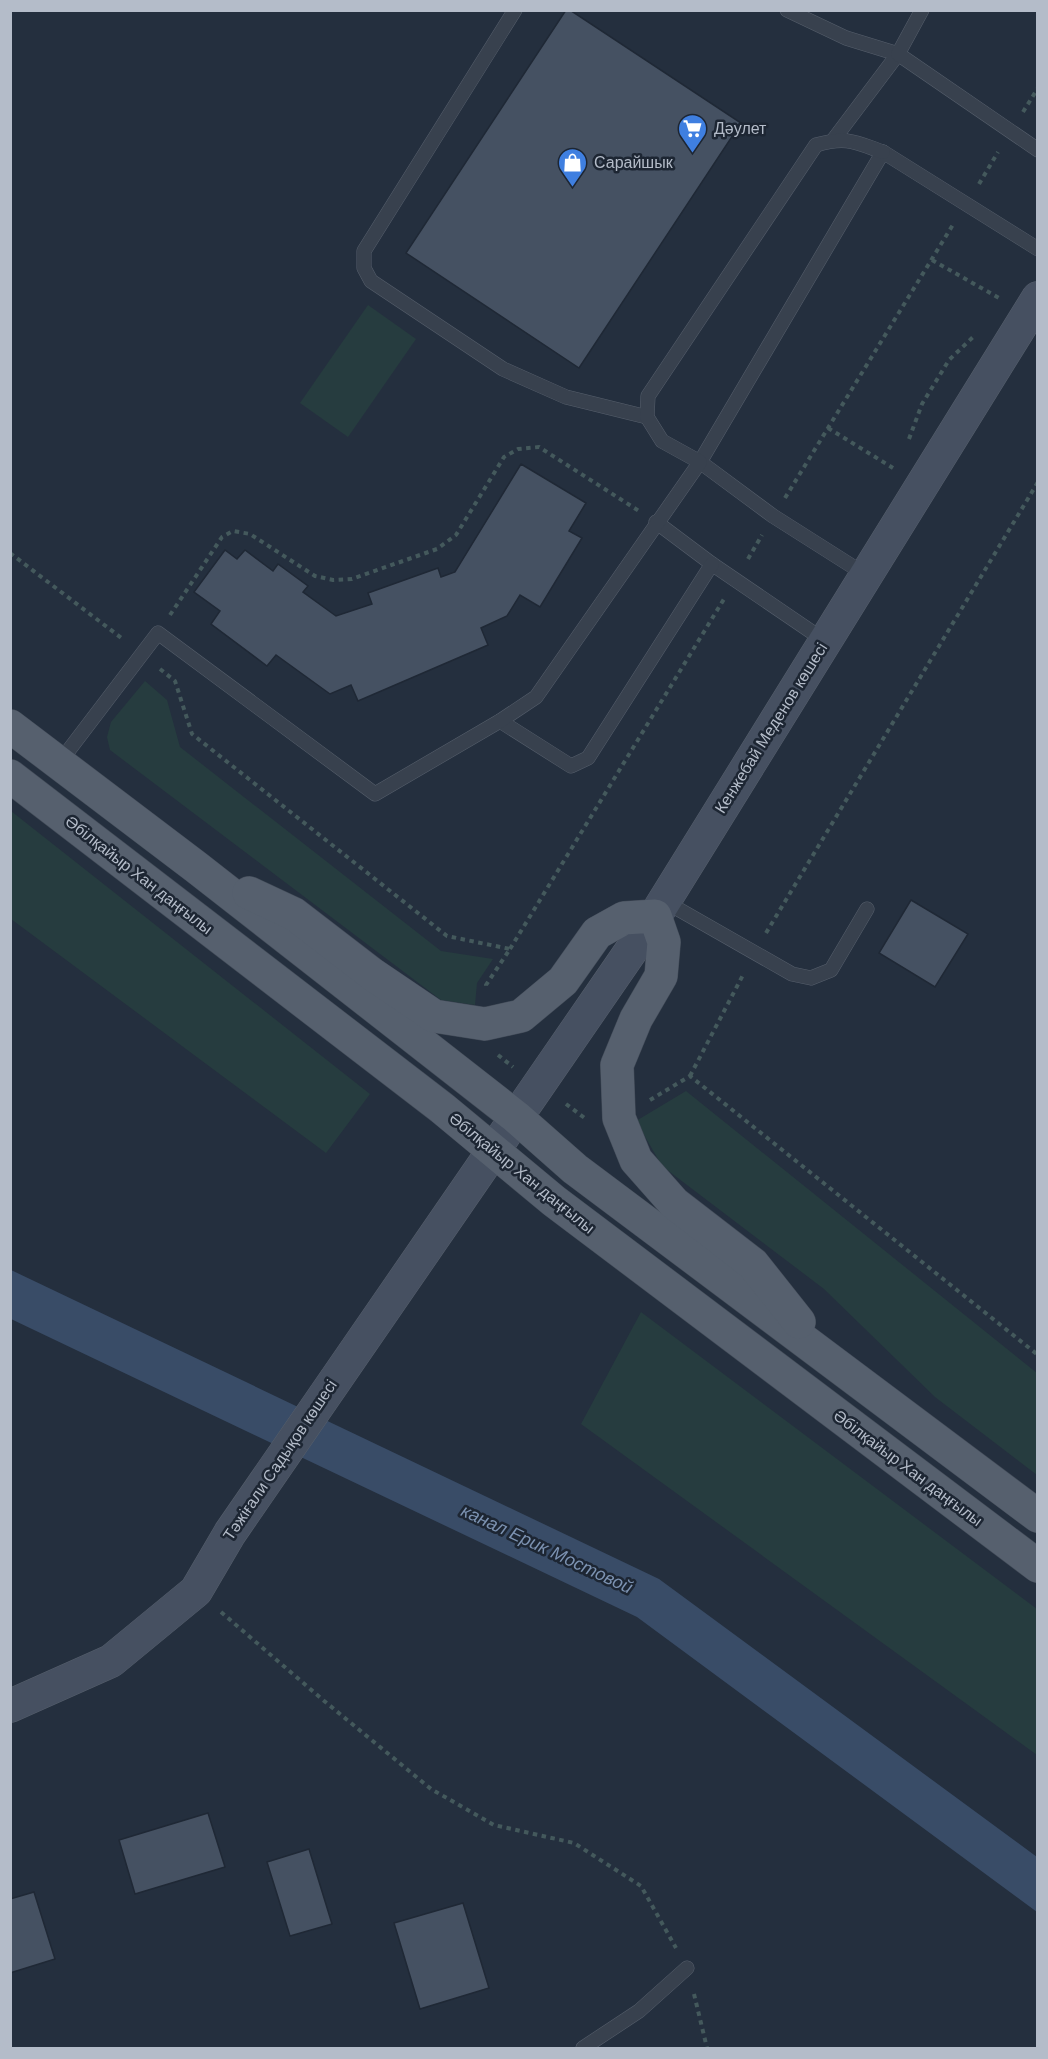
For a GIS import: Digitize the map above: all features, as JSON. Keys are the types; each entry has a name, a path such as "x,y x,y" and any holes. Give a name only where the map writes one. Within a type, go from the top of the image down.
{"main road":[{"path":"10,726 196,867 464,1079 516,1117 575,1168 1038,1516"},
{"name":"Әбілқайыр Хан даңғылы","path":"10,776 442,1108 564,1208 1038,1566"},
{"path":"196,867 294,914 372,974 434,1016 485,1024 521,1016 563,981 597,933 624,918 659,909 664,942 661,976 636,1019 617,1065 619,1118 636,1160 674,1203 753,1264 827,1357"}],"street":[{"name":"Кенжебай Меденов көшесі","path":"493,1150 659,909 1032,306"},
{"name":"Тәжіғали Садықов көшесі","path":"10,1706 111,1661 196,1591 230,1533 493,1150"}],"lane":[{"path":"515,10 364,251 364,268 371,281 503,369 567,397 647,417"},
{"path":"786,10 846,38 898,54 1038,150"},
{"path":"834,140 898,54 922,10"},
{"path":"866,575 773,516 700,462 662,441 647,417 648,396 816,145 834,140 855,142 883,153 1038,249"},
{"path":"59,763 158,633 375,794 500,722 536,697 700,462 883,153"},
{"path":"656,522 712,564 825,641"},
{"path":"500,722 571,766 588,758 712,564"},
{"path":"659,909 754,952 792,974 811,978 831,970 867,909"},
{"path":"583,2049 639,2011 687,1968"}],"path":[{"path":"932,260 1032,306"},
{"path":"906,449 922,404 949,360 974,336"},
{"path":"828,428 898,471"},
{"path":"158,633 222,537 233,531 250,534 315,576 333,580 352,579 437,549 456,535 504,457 518,449 539,447 656,522"},
{"path":"690,1076 754,952 1038,482"},
{"path":"196,1591 431,1789 494,1825 574,1843 641,1886 687,1968 707,2049"}],"green space":[{"path":"368,305 416,339 348,437 300,403"},
{"path":"145,681 167,700 180,747 441,951 493,959 477,983 475,1005 441,1000 110,750 107,737 111,722"},
{"path":"11,811 370,1094 326,1153 11,919"},
{"path":"686,1091 1037,1373 1037,1475 935,1397 824,1289 662,1166 636,1121"},
{"path":"641,1312 1037,1609 1037,1755 581,1424"}],"water":[{"name":"канал Ерик Мостовой","path":"11,1270 659,1579 1037,1857 1037,1912 637,1617 11,1319"}],"building":[{"name":"Сарайшык","path":"566,10 570,10 741,123 579,368 406,253"},
{"path":"521,464 586,503 569,531 582,538 540,607 520,595 507,616 481,628 488,645 358,701 351,685 330,694 276,655 267,666 211,624 220,611 194,592 225,550 237,559 245,550 273,571 278,564 308,586 303,592 336,616 372,604 368,593 438,568 441,577 455,572"},
{"path":"911,900 968,934 935,987 879,953"},
{"path":"208,1813 225,1867 135,1894 119,1840"},
{"path":"309,1849 332,1924 290,1936 267,1862"},
{"path":"34,1892 55,1959 10,1973 10,1899"},
{"path":"463,1903 489,1988 420,2009 394,1923"}],"place":[{"name":"Дәулет","path":"693,154"},
{"name":"Сарайшык","path":"573,188"}]}
